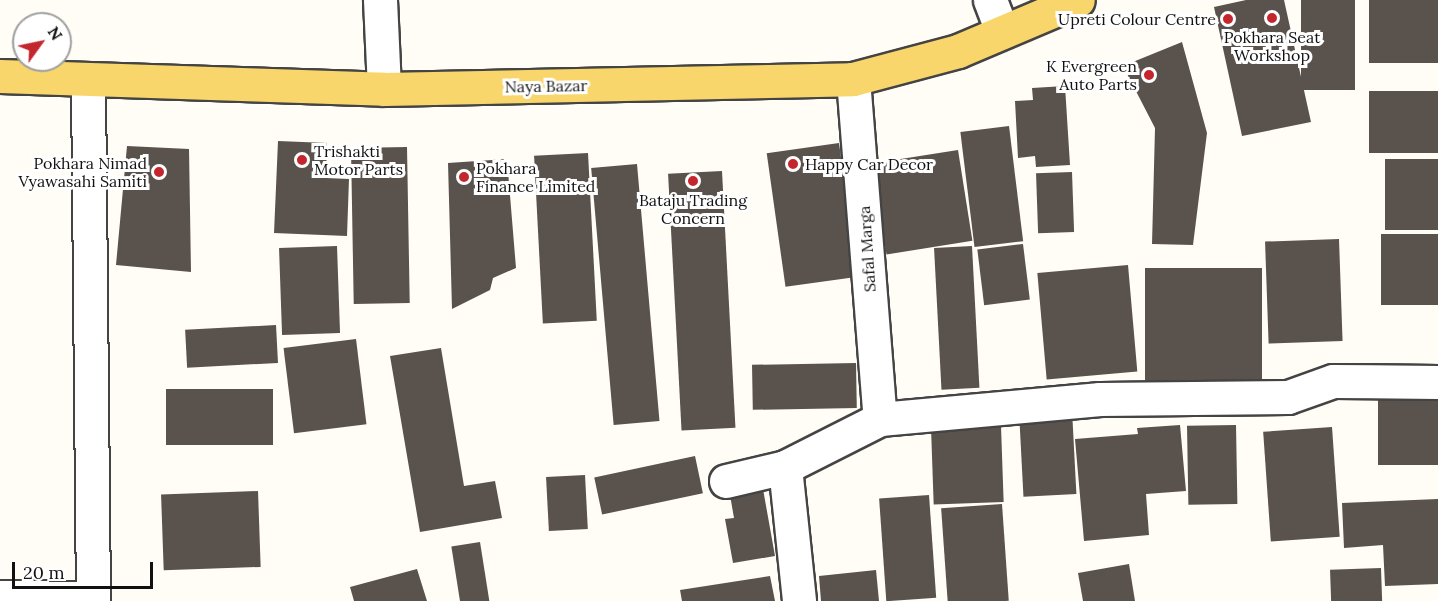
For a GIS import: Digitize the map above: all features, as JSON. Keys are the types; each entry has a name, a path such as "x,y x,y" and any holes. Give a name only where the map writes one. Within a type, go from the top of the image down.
{"main road":[{"name":"Naya Bazar","path":"0,76 88,81 384,89 853,79 958,51 1078,0"}],"street":[{"path":"380,0 384,89"},
{"path":"990,0 1002,32"},
{"name":"Safal Marga","path":"853,79 880,419"},
{"path":"0,597 93,599 88,81"},
{"path":"726,481 785,467 880,419 1100,399 1288,397 1333,381 1438,382"},
{"path":"785,467 798,601"}],"building":[{"path":"1246,0 1284,0 1311,122 1242,136 1214,7"},
{"path":"1301,0 1355,0 1355,90 1301,90"},
{"path":"1369,0 1438,0 1438,63 1369,63"},
{"path":"1182,42 1207,133 1193,245 1152,244 1155,128 1123,66"},
{"path":"1065,86 1070,165 1036,167 1035,156 1018,158 1015,101 1033,100 1032,88"},
{"path":"1369,91 1438,91 1438,153 1369,153"},
{"path":"1009,126 1023,241 975,247 960,132"},
{"path":"278,141 327,143 326,178 349,179 347,236 274,233"},
{"path":"839,143 858,277 785,287 767,153"},
{"path":"127,146 189,149 191,272 116,265"},
{"path":"407,147 410,303 354,304 351,148"},
{"path":"958,150 972,241 886,254 872,164"},
{"path":"588,153 597,321 543,324 534,156"},
{"path":"507,159 516,268 493,278 490,290 452,309 448,163"},
{"path":"1385,159 1438,159 1438,230 1385,230"},
{"path":"637,164 659,421 614,425 591,168"},
{"path":"722,171 735,428 682,430 668,174"},
{"path":"1072,172 1074,232 1038,233 1036,173"},
{"path":"1381,234 1438,234 1438,305 1381,305"},
{"path":"1339,239 1343,341 1269,344 1265,242"},
{"path":"1023,244 1030,300 984,305 977,250"},
{"path":"337,246 340,333 282,335 279,248"},
{"path":"972,246 979,388 941,390 934,248"},
{"path":"1128,265 1137,372 1047,380 1037,273"},
{"path":"1145,268 1262,268 1262,381 1145,381"},
{"path":"276,325 278,363 187,368 185,330"},
{"path":"356,339 366,424 294,433 284,348"},
{"path":"441,348 464,486 495,481 502,518 420,532 390,356"},
{"path":"856,363 857,408 753,410 752,365"},
{"path":"166,389 273,389 273,445 166,445"},
{"path":"1378,392 1438,392 1438,465 1378,465"},
{"path":"1072,410 1076,494 1023,497 1019,413"},
{"path":"1180,425 1186,491 1146,494 1149,535 1084,541 1075,439 1138,434 1137,428"},
{"path":"1236,425 1237,504 1188,505 1187,426"},
{"path":"1001,426 1004,502 934,504 931,428"},
{"path":"1332,427 1340,537 1271,542 1263,432"},
{"path":"695,456 703,493 602,515 594,477"},
{"path":"585,475 588,529 549,531 546,477"},
{"path":"763,489 775,556 733,563 725,519 734,518 730,495"},
{"path":"258,491 261,567 164,570 161,494"},
{"path":"929,495 936,598 886,601 879,498"},
{"path":"1438,499 1438,584 1385,586 1383,545 1344,548 1342,503"},
{"path":"1002,504 1009,601 948,601 941,508"},
{"path":"480,542 489,601 460,601 451,547"},
{"path":"1129,564 1135,601 1083,601 1078,573"},
{"path":"1381,568 1382,601 1331,601 1330,570"},
{"path":"417,569 427,601 354,601 350,587"},
{"path":"876,570 879,601 821,601 819,576"},
{"path":"770,576 775,601 682,601 680,590"}],"place":[{"name":"Pokhara Seat Workshop","path":"1272,18"},
{"name":"Upreti Colour Centre","path":"1228,19"},
{"name":"K Evergreen Auto Parts","path":"1149,75"},
{"name":"Trishakti Motor Parts","path":"302,160"},
{"name":"Happy Car Decor","path":"793,164"},
{"name":"Pokhara Nimad Vyawasahi Samiti","path":"159,172"},
{"name":"Pokhara Finance Limited","path":"464,177"},
{"name":"Bataju Trading Concern","path":"693,181"}]}
